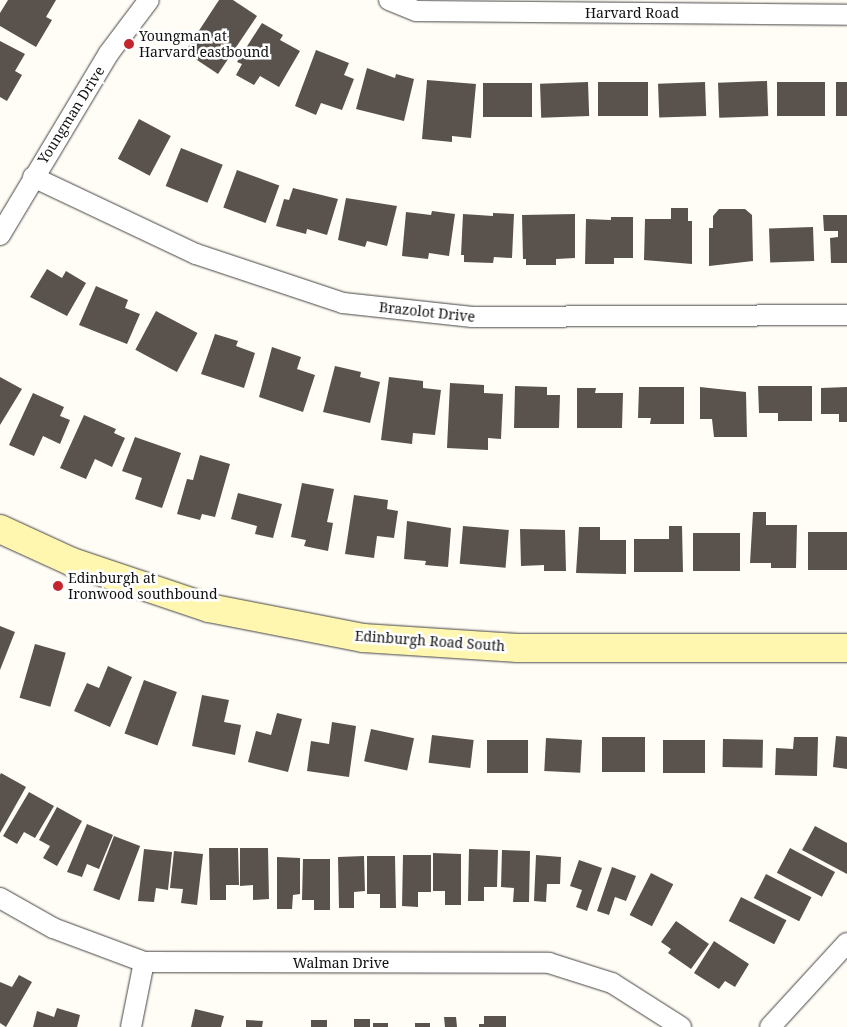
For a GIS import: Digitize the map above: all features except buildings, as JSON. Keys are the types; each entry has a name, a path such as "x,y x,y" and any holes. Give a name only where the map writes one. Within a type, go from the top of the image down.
{"main road":[{"name":"Edinburgh Road South","path":"0,529 72,562 209,608 363,638 518,648 847,648"}],"street":[{"name":"Youngman Drive","path":"0,235 109,53 149,0"},
{"name":"Harvard Road","path":"389,0 416,12 627,6 847,15"},
{"name":"Brazolot Drive","path":"33,177 196,254 343,303 472,317 847,315"},
{"name":"Walman Drive","path":"0,898 53,928 144,962 549,963 612,983 680,1027"},
{"path":"770,1027 847,943"},
{"path":"131,1027 144,962"}],"place":[{"name":"Youngman at Harvard eastbound","path":"129,44"},
{"name":"Edinburgh at Ironwood southbound","path":"58,586"}]}
